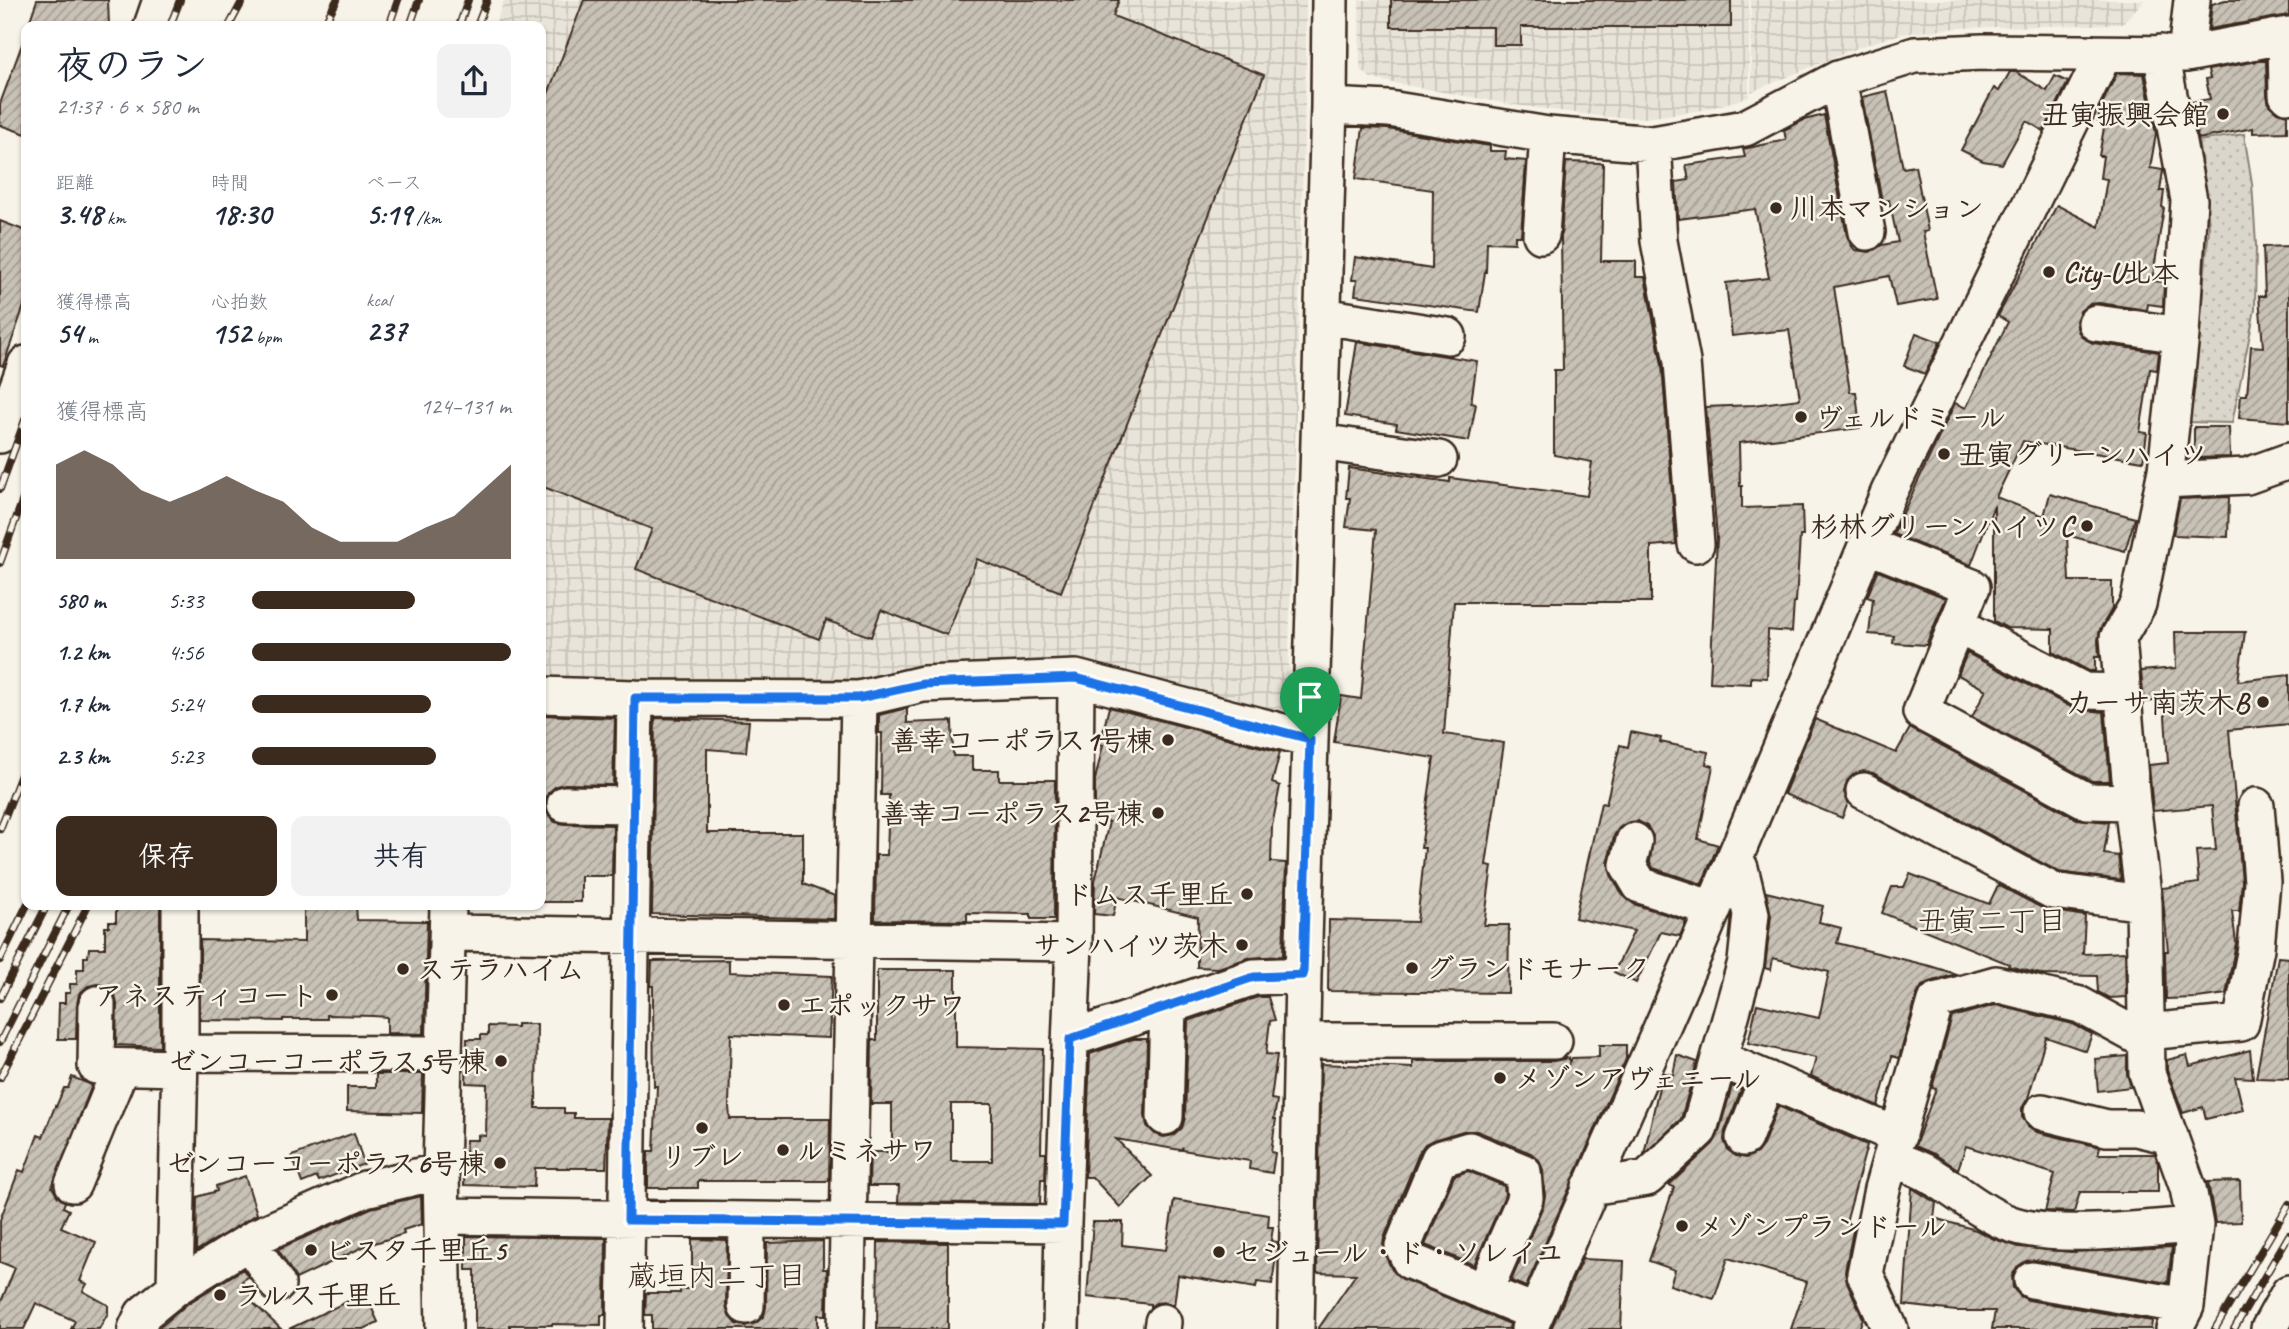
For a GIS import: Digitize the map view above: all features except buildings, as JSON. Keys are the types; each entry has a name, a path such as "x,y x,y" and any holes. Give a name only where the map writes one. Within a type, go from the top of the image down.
{"street":[{"path":"154,21 161,0"},
{"path":"1296,1329 1330,0"},
{"path":"2032,1280 2180,1318 2195,1225 2188,1188 2147,1073 2144,903 2118,638 2137,604 2164,480 2180,335 2189,200 2174,53 2192,0"},
{"path":"1329,106 1390,109 1548,135 1653,144 1745,128 1838,79 1915,55 1983,52 2174,53 2288,36 2287,95"},
{"path":"1484,1292 1533,1321 1713,909 1889,492 2104,54"},
{"path":"1838,79 1867,232"},
{"path":"1541,235 1548,135"},
{"path":"1653,144 1659,241 1682,362 1696,544"},
{"path":"1323,316 1448,336"},
{"path":"2096,323 2180,335"},
{"path":"0,435 21,378"},
{"path":"1319,442 1439,459"},
{"path":"2164,480 2247,476 2289,461"},
{"path":"1867,545 1972,587 1921,712 2087,801 2132,802"},
{"path":"1957,625 2084,691 2123,692"},
{"path":"546,695 859,698 923,684 1076,678 1310,739"},
{"path":"1061,1329 1074,943 1076,678"},
{"path":"625,1329 635,698"},
{"path":"846,1329 859,698"},
{"path":"1864,791 2053,891 2144,903"},
{"path":"565,804 634,805"},
{"path":"1890,1329 1866,1274 1882,1189 1936,1001 1996,984 2080,1005 2146,1037 2241,1023 2256,948 2274,899 2262,882 2256,806"},
{"path":"1634,841 1628,865 1640,885 1713,909"},
{"path":"1590,1187 1647,1178 1699,1130 1746,962 1751,914 1740,868 1733,861"},
{"path":"175,1288 180,910"},
{"path":"444,1329 441,1171 448,919 633,936 1074,943"},
{"path":"1070,1039 1254,977 1303,975"},
{"path":"97,1004 96,1066 121,1067 180,1060 444,1054"},
{"path":"1166,1117 1168,1006"},
{"path":"1302,1041 1554,1041"},
{"path":"1720,1059 1767,1079 1894,1147 1970,1203 2004,1222 2036,1230 2073,1233 2195,1225"},
{"path":"74,1184 121,1067"},
{"path":"1744,1138 1767,1079"},
{"path":"2042,1112 2107,1128 2136,1128 2170,1136"},
{"path":"136,1329 143,1314 175,1288 249,1242 365,1189 441,1171"},
{"path":"442,1216 1063,1224"},
{"path":"746,1306 747,1221"},
{"path":"249,1242 277,1284"},
{"path":"2269,1329 2289,1293"}],"shaded area":[{"path":"504,0 1306,0 1287,719 1068,666 851,687 546,680 546,21 497,21"},
{"path":"1359,0 1749,0 1749,97 1703,110 1646,118 1606,117 1514,105 1372,79 1360,69"},
{"path":"1751,0 2144,0 2122,24 1958,28 1901,34 1862,46 1751,92"},
{"path":"2244,134 2252,183 2256,245 2255,309 2232,423 2184,422 2199,332 2209,228 2206,187 2198,141"}],"railway":[{"path":"172,21 180,0"},
{"path":"232,21 243,0"},
{"path":"326,21 337,0"},
{"path":"391,21 398,0"},
{"path":"412,21 419,0"},
{"path":"461,21 468,0"},
{"path":"479,21 487,0"},
{"path":"0,489 21,431"},
{"path":"0,563 21,505"},
{"path":"0,829 21,775"},
{"path":"0,960 25,910"},
{"path":"0,998 44,910"},
{"path":"0,1042 66,910"},
{"path":"0,1078 85,910"},
{"path":"2215,1329 2289,1204"},
{"path":"2234,1329 2289,1235"}],"place":[{"name":"丑寅振興会館","path":"2223,114"},
{"name":"川本マンション","path":"1776,208"},
{"name":"City-U北本","path":"2049,272"},
{"name":"ヴェルドミール","path":"1801,417"},
{"name":"丑寅グリーンハイツ","path":"1944,454"},
{"name":"杉林グリーンハイツC","path":"2087,526"},
{"name":"カーサ南茨木B","path":"2263,702"},
{"name":"善幸コーポラス1号棟","path":"1168,740"},
{"name":"善幸コーポラス2号棟","path":"1158,813"},
{"name":"ドムス千里丘","path":"1247,894"},
{"name":"サンハイツ茨木","path":"1242,945"},
{"name":"グランドモナーク","path":"1412,968"},
{"name":"ステラハイム","path":"403,969"},
{"name":"アネスティコート","path":"332,995"},
{"name":"エポックサワ","path":"784,1005"},
{"name":"ゼンコーコーポラス5号棟","path":"501,1061"},
{"name":"メゾンアヴェニール","path":"1500,1078"},
{"name":"リブレ","path":"702,1128"},
{"name":"ルミネサワ","path":"783,1150"},
{"name":"ゼンコーコーポラス6号棟","path":"500,1163"},
{"name":"メゾンプランドール","path":"1682,1226"},
{"name":"ビスタ千里丘5","path":"311,1250"},
{"name":"セジュール・ド・ソレイユ","path":"1219,1252"},
{"name":"ラルス千里丘","path":"220,1295"}],"district":[{"name":"丑寅二丁目","path":"1992,921"},
{"name":"蔵垣内二丁目","path":"717,1276"}],"route":[{"path":"1076,678 1310,739 1303,975 1254,977 1070,1039 1063,1224 628,1220 635,698 859,698 923,684 1076,678"}]}
